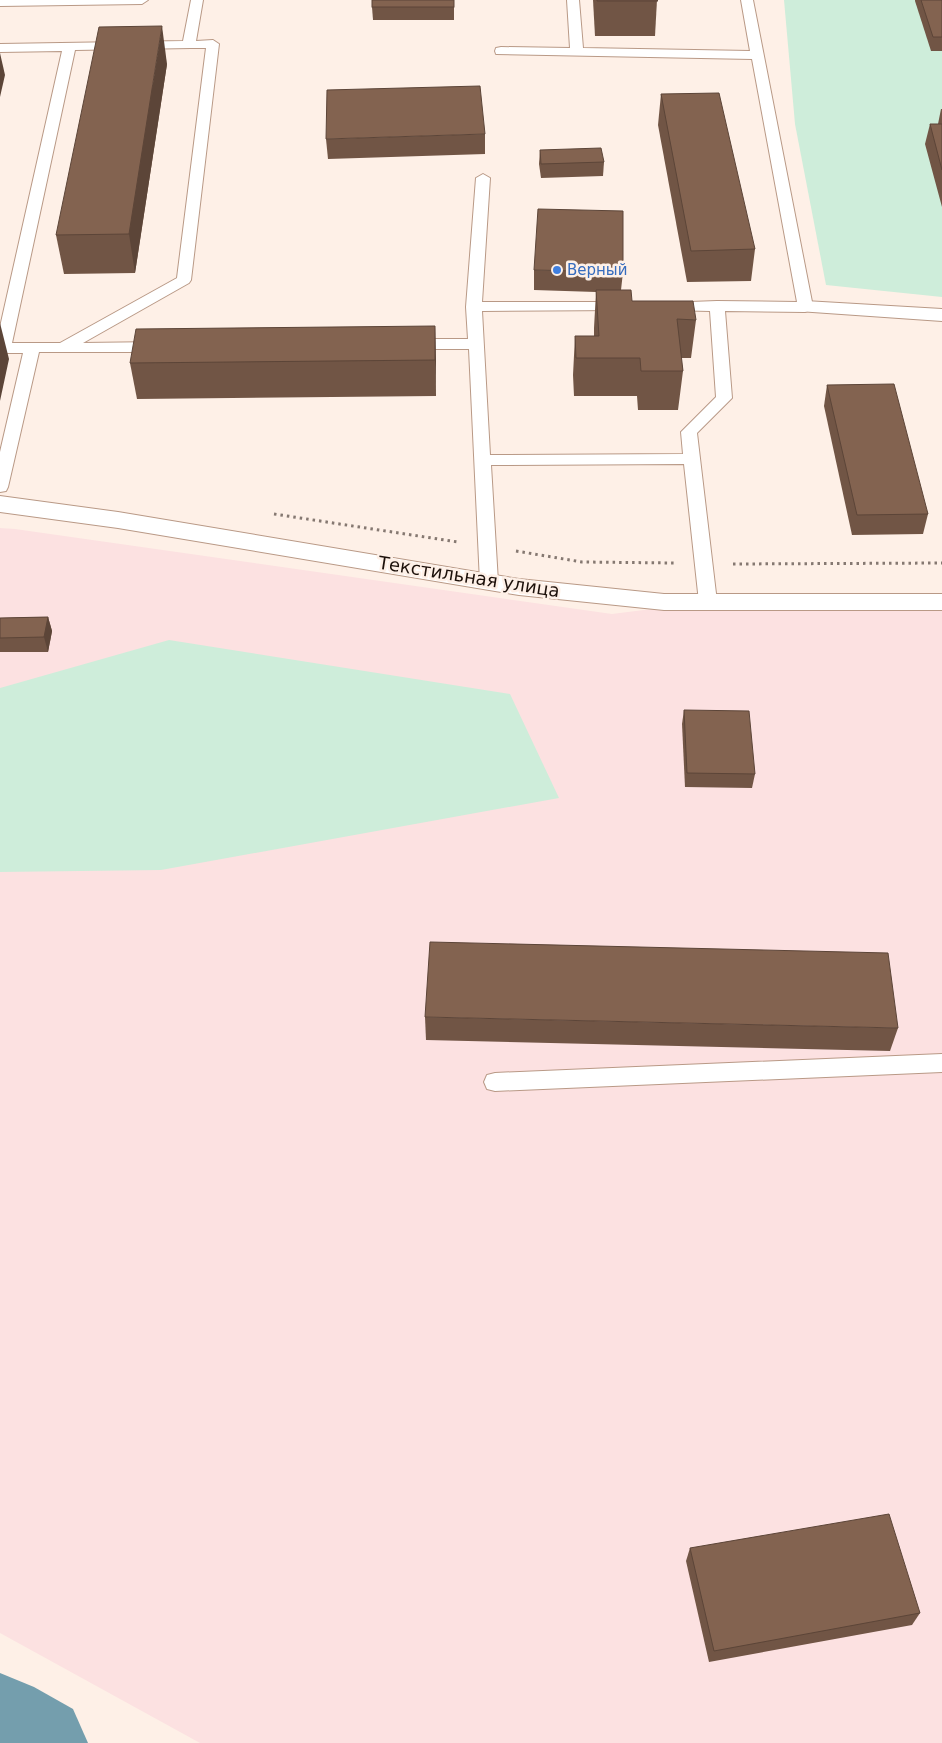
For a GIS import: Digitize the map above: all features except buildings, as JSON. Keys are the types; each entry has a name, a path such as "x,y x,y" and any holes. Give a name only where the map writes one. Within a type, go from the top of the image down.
{"main road":[{"path":"805,307 942,315"},
{"name":"Текстильная улица","path":"0,504 118,520 519,587 664,602 942,602"}],"lane":[{"path":"0,2 142,0"},
{"path":"189,45 197,0"},
{"path":"573,0 577,52"},
{"path":"474,307 717,305 805,307 747,0"},
{"path":"0,48 212,44 184,280 64,348"},
{"path":"70,46 1,348 172,346"},
{"path":"501,51 757,55"},
{"path":"483,178 474,307 489,582"},
{"path":"708,602 689,432 724,398 717,305"},
{"path":"398,344 476,344"},
{"path":"0,487 32,348"},
{"path":"482,460 692,460"},
{"path":"495,1082 942,1064"}],"shaded area":[{"path":"0,528 612,614 708,602 942,608 942,1743 200,1743 0,1633"}],"green space":[{"path":"784,0 942,0 942,297 826,285 795,124"},
{"path":"169,640 510,694 559,798 161,870 0,872 0,688"}],"waterway":[{"path":"0,1721 39,1743"}],"place":[{"name":"Верный","path":"557,270"}]}
